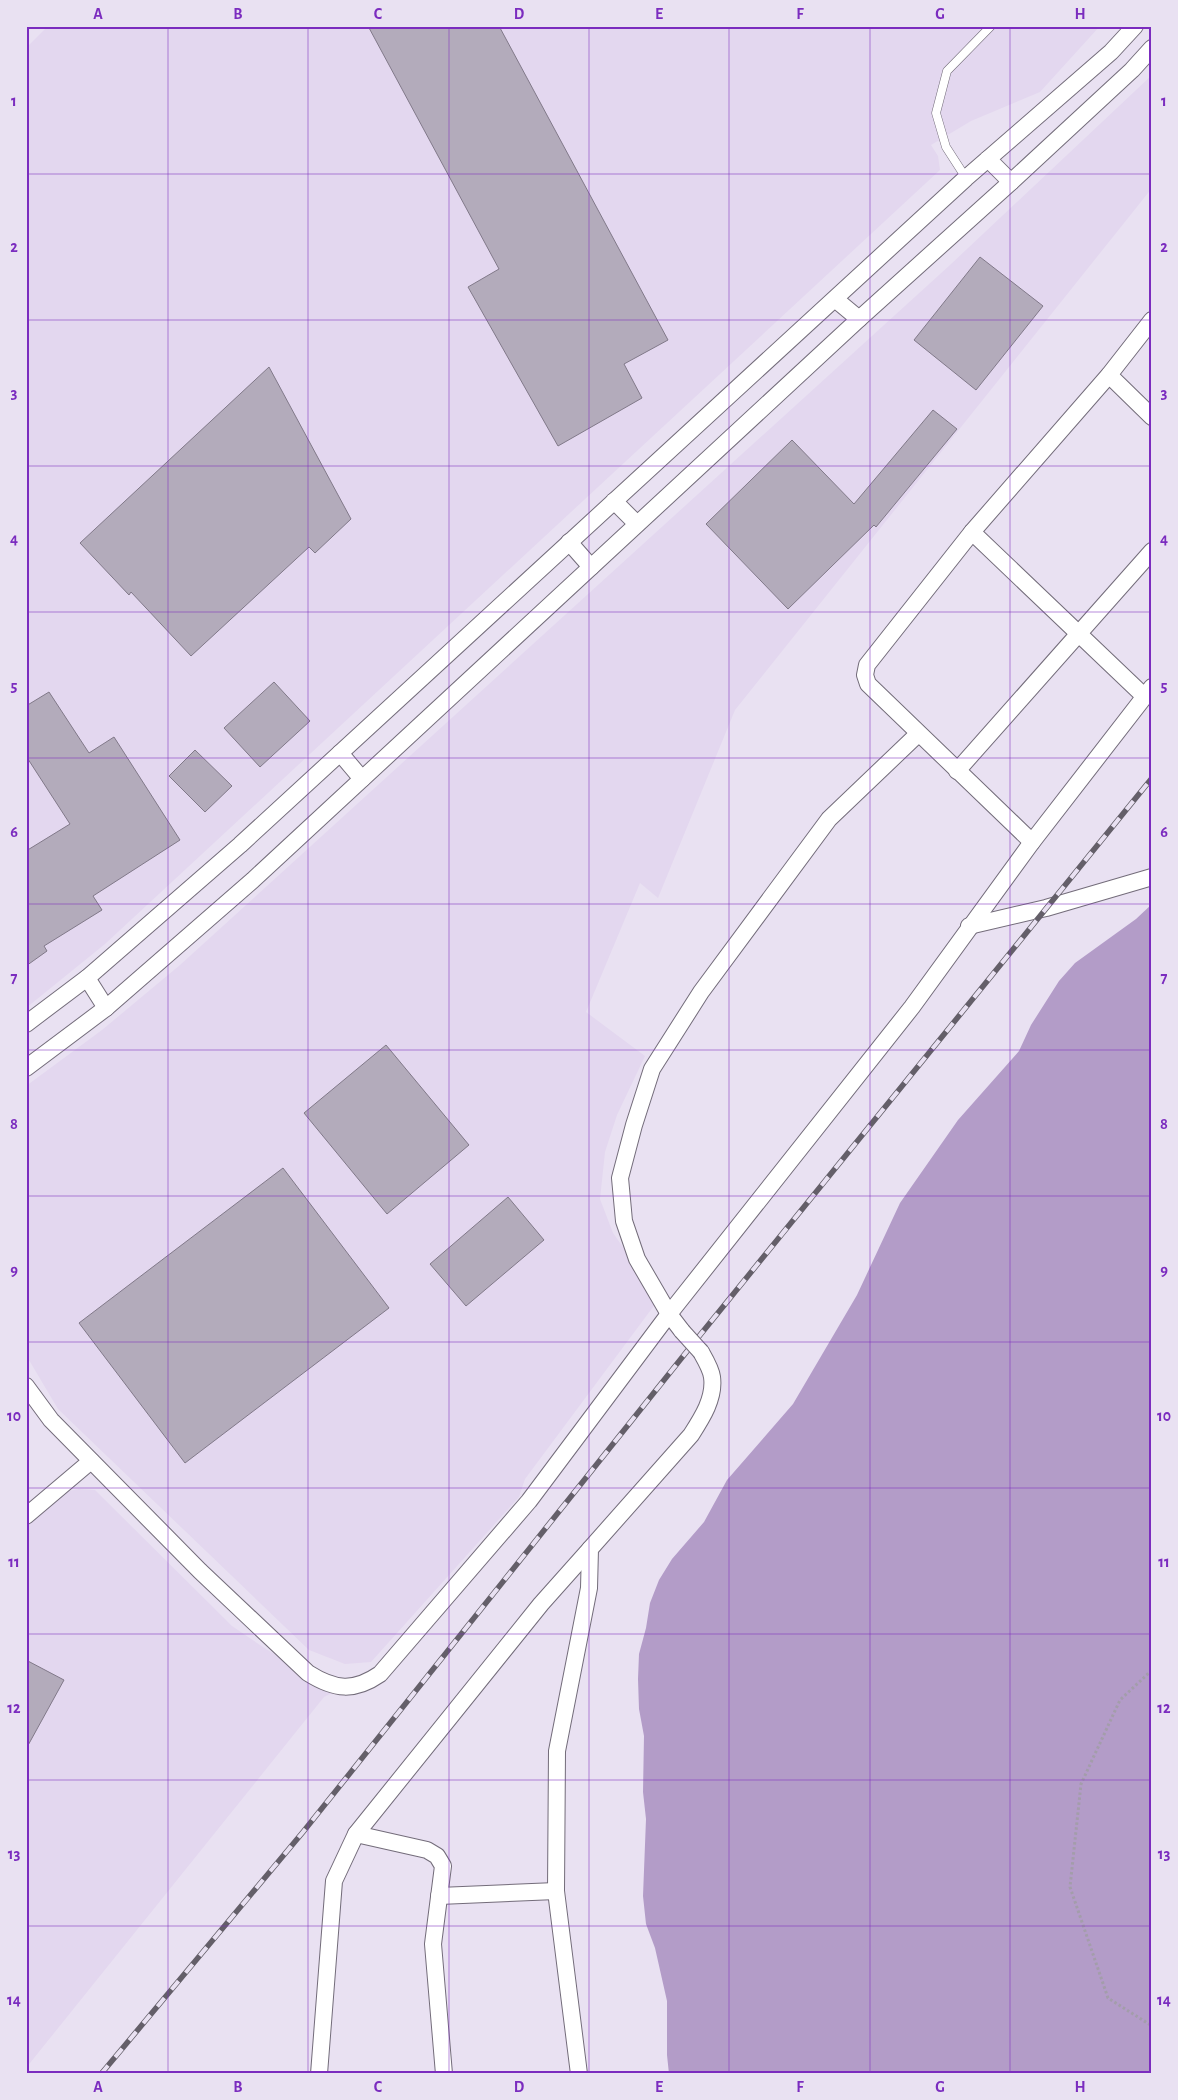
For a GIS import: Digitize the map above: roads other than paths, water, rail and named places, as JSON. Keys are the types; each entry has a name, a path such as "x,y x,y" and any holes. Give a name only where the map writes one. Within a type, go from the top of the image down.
{"street":[{"path":"26,1024 87,978 240,845 966,178 1111,52 1135,26"},
{"path":"26,1068 106,1008 253,880 859,319 1011,182 1132,70 1152,48"},
{"path":"988,159 1011,182"},
{"path":"834,299 859,319"},
{"path":"1032,842 918,734 868,684 864,675 867,665 972,532 1109,375 1152,320"},
{"path":"1109,375 1152,417"},
{"path":"614,501 637,524"},
{"path":"28,1392 51,1420 200,1571 308,1673 319,1680 349,1687 365,1684 380,1674 529,1501 669,1314 912,1006 1032,842 1148,692 1079,634 972,532"},
{"path":"569,542 591,567"},
{"path":"958,771 1152,551"},
{"path":"319,2074 334,1881 356,1834 541,1604 691,1435 703,1415 711,1396 712,1376 701,1352 669,1314 637,1259 624,1221 620,1178 652,1069 701,992 830,819 918,734"},
{"path":"340,753 362,779"},
{"path":"970,926 1046,908 1152,877"},
{"path":"87,978 106,1008"},
{"path":"26,1516 91,1461"},
{"path":"579,2074 556,1891 557,1752 589,1588 590,1550"},
{"path":"356,1834 427,1850 437,1856 443,1866 433,1944 444,2074"},
{"path":"439,1896 556,1891"}],"lane":[{"path":"966,178 946,147 936,113 947,71 991,26"}],"railway":[{"path":"101,2074 303,1832 696,1340 1152,778"}]}
